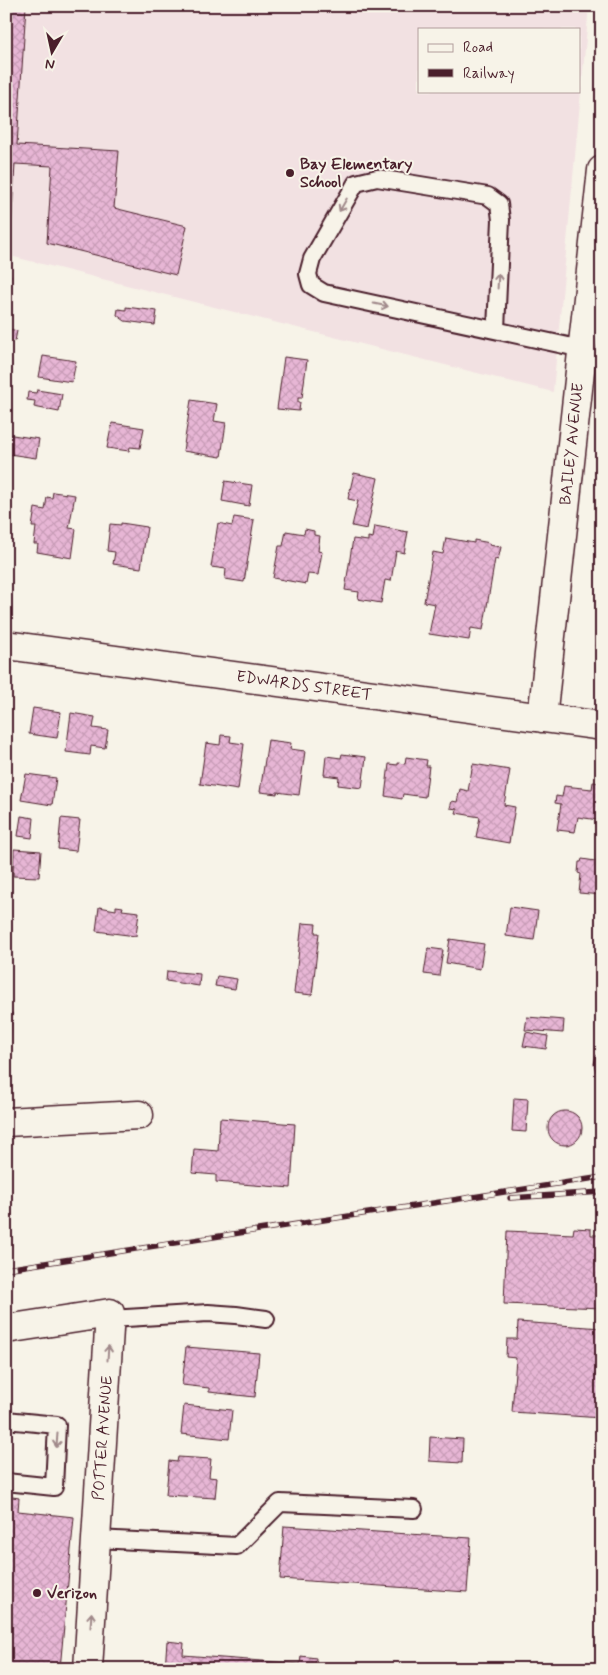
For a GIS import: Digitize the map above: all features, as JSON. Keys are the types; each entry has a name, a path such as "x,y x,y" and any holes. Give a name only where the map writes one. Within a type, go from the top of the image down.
{"street":[{"name":"BAILEY AVENUE","path":"542,718 602,170"},
{"name":"EDWARDS STREET","path":"6,645 602,726"},
{"path":"6,1122 140,1115"},
{"path":"6,1329 110,1313 110,1319"},
{"name":"POTTER AVENUE","path":"88,1669 110,1319"}],"lane":[{"path":"496,329 501,220 499,204 488,196 377,178 356,183 312,259 308,274 311,285 324,293 582,349"},
{"path":"110,1319 208,1313 266,1319"},
{"path":"6,1420 57,1426 54,1487 6,1482"},
{"path":"96,1539 237,1546 280,1503 414,1509"}],"shaded area":[{"name":"Bay Elementary School","path":"6,6 589,6 553,392 6,255"}],"building":[{"path":"6,6 26,6 17,145 119,151 114,208 187,226 176,275 47,243 52,166 15,164 11,230 6,230"},
{"path":"6,274 11,275 9,292 6,293"},
{"path":"126,307 157,311 155,325 125,321 117,315 118,309 126,310"},
{"path":"6,328 17,331 15,341 9,340 8,348 6,348"},
{"path":"43,356 76,361 72,382 39,377"},
{"path":"284,357 307,360 302,398 298,398 298,402 300,402 299,411 277,409"},
{"path":"37,390 62,394 59,412 34,407 35,401 27,400 28,392 36,393"},
{"path":"191,400 217,404 214,421 226,423 221,457 183,451"},
{"path":"112,423 144,428 140,448 130,447 129,451 107,448"},
{"path":"6,434 39,439 36,458 9,454 9,449 6,449"},
{"path":"354,473 378,478 367,529 352,526 358,501 348,499"},
{"path":"225,481 252,485 249,506 222,501"},
{"path":"53,492 75,495 69,528 76,529 72,558 37,552 38,544 34,544 36,527 32,527 35,508 45,510 47,497 52,498"},
{"path":"234,517 254,520 244,582 225,579 226,569 211,567 218,523 232,526"},
{"path":"121,523 147,527 141,568 113,564 115,552 107,551 110,524 121,525"},
{"path":"375,526 408,532 404,553 396,551 391,581 385,580 381,603 358,599 359,592 345,590 353,539 368,541 368,537 373,538"},
{"path":"305,529 314,531 314,535 320,536 318,551 322,552 318,575 308,574 306,584 273,578 279,546 283,546 286,531 304,534"},
{"path":"446,538 474,543 474,540 501,547 498,560 495,559 483,630 471,628 469,640 429,634 435,604 424,602 433,552 443,554"},
{"path":"602,617 602,653 599,653 600,648 596,647"},
{"path":"33,708 61,712 57,738 29,734"},
{"path":"71,713 95,717 93,728 108,730 105,748 91,746 90,755 66,752"},
{"path":"221,735 231,736 230,742 244,744 238,790 200,784 206,743 220,745"},
{"path":"268,740 291,743 290,749 305,751 299,795 260,792"},
{"path":"342,754 366,757 362,788 338,785 339,777 324,775 326,756 341,758"},
{"path":"406,757 427,760 426,766 429,766 425,797 403,794 402,799 385,796 389,764 405,764"},
{"path":"473,764 510,770 504,805 515,807 509,843 476,837 480,817 456,813 457,809 450,808 452,801 457,802 460,789 468,791"},
{"path":"26,774 56,778 52,805 21,800"},
{"path":"593,782 600,783 599,790 602,790 598,820 578,817 575,832 557,830 561,804 555,803 556,796 562,797 564,786 592,789"},
{"path":"21,816 34,818 32,838 18,836"},
{"path":"61,818 80,820 76,851 58,849"},
{"path":"14,849 41,851 39,877 13,876"},
{"path":"582,859 602,862 602,895 579,893 581,874 578,873 579,862"},
{"path":"116,906 123,907 122,910 139,912 136,936 96,931 99,907 116,910"},
{"path":"510,907 538,911 534,940 506,936"},
{"path":"302,923 316,924 315,933 319,933 312,995 294,993"},
{"path":"450,939 484,944 480,969 446,963"},
{"path":"428,948 443,950 439,976 424,974"},
{"path":"167,971 200,974 199,986 166,981"},
{"path":"217,976 237,979 235,989 215,986"},
{"path":"6,1012 12,1013 9,1057 6,1057"},
{"path":"527,1017 564,1020 563,1033 525,1030"},
{"path":"526,1032 548,1036 546,1049 523,1046"},
{"path":"602,1049 602,1081 596,1072 594,1064 596,1056"},
{"path":"514,1098 528,1099 526,1132 512,1131"},
{"path":"565,1111 577,1116 582,1128 577,1140 565,1145 553,1140 548,1128 553,1116"},
{"path":"220,1118 295,1124 291,1188 216,1182 216,1175 192,1173 194,1149 218,1151"},
{"path":"574,1228 591,1229 591,1235 602,1235 602,1308 504,1304 507,1231 573,1234"},
{"path":"518,1322 602,1328 602,1418 512,1412 516,1358 506,1357 507,1339 517,1339"},
{"path":"186,1347 259,1353 255,1397 209,1392 209,1388 182,1385"},
{"path":"184,1405 232,1410 229,1439 181,1434"},
{"path":"430,1437 463,1439 462,1463 429,1461"},
{"path":"178,1457 211,1459 209,1477 217,1478 215,1498 166,1495 169,1461 177,1462"},
{"name":"Verizon","path":"6,1496 19,1498 18,1511 74,1517 60,1669 6,1669"},
{"path":"284,1526 471,1538 467,1592 280,1579"},
{"path":"167,1641 184,1643 183,1655 300,1664 301,1656 316,1658 315,1669 165,1669"}],"railway":[{"path":"6,1269 602,1177"},
{"path":"510,1198 602,1192"}],"place":[{"name":"Bay Elementary School","path":"290,173"},
{"name":"Verizon","path":"37,1593"}]}
